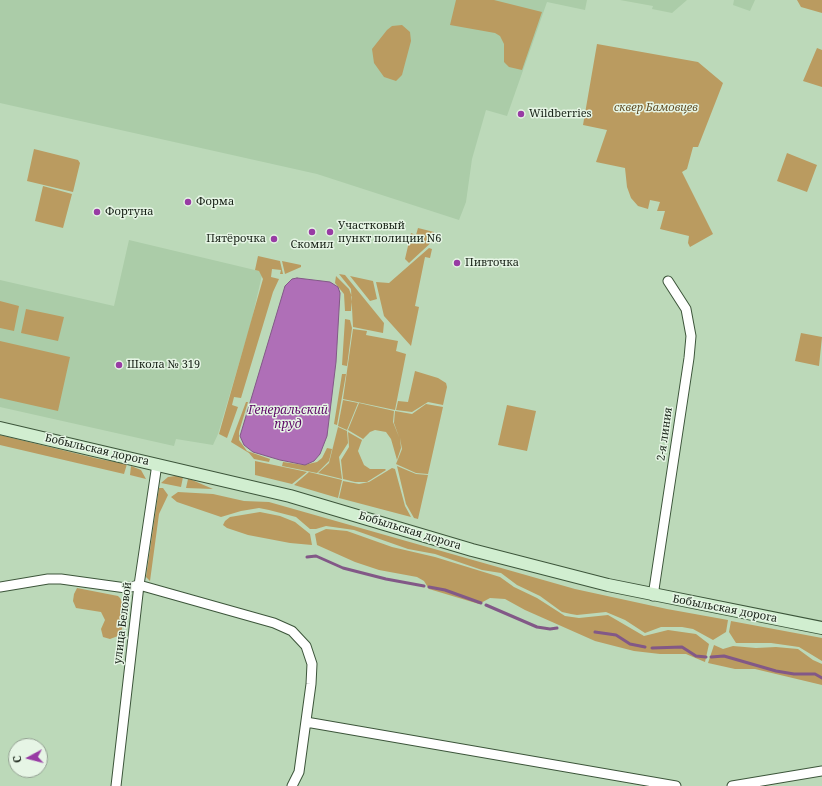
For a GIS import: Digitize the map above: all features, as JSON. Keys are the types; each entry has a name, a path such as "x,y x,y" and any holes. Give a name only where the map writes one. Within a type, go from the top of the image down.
{"street":[{"name":"2-я линия","path":"653,596 689,358 691,336 686,308 668,281"},
{"name":"Бобыльская дорога","path":"0,428 317,503 500,557 653,596 822,628"},
{"name":"улица Беловой","path":"116,786 140,585 157,464"},
{"path":"0,587 48,579 62,579 126,588 140,585 274,624 292,631 306,646 312,664 299,772 292,786"},
{"path":"306,722 676,786"},
{"path":"732,786 754,784 822,771"}],"shaded area":[{"path":"0,0 587,0 585,10 547,2 507,116 486,110 472,159 466,202 459,220 317,174 0,103"},
{"path":"620,0 687,0 672,13 652,9 653,6"},
{"path":"734,0 755,0 750,11 733,5"},
{"name":"Школа № 319","path":"129,240 259,271 262,275 251,323 218,434 213,445 176,439 174,446 0,407 0,280 114,306"}],"green space":[{"path":"456,0 494,0 542,12 522,70 509,67 504,62 504,44 500,36 495,33 450,25"},
{"path":"797,0 822,0 822,13 801,7"},
{"path":"402,25 410,32 411,41 402,75 396,81 384,77 374,63 372,49 392,26"},
{"name":"сквер Бамовцев","path":"597,44 698,62 723,83 698,147 693,147 687,169 682,172 713,234 690,247 688,243 689,236 660,229 665,211 657,211 660,202 650,200 648,209 638,206 631,198 627,187 625,168 596,162 607,130 583,125"},
{"path":"817,48 822,50 822,87 803,81"},
{"path":"34,149 78,160 80,163 73,192 27,181"},
{"path":"787,153 817,165 807,192 777,181"},
{"path":"43,186 72,194 63,228 35,221"},
{"path":"418,228 434,232 435,239 409,263 405,259 411,233 416,235"},
{"path":"429,248 432,249 430,258 425,257 415,306 419,307 411,346 384,316 376,282 389,283"},
{"path":"258,256 280,261 283,274 280,274 281,270 272,269 271,277 279,279 273,292 241,398 234,397 232,405 238,407 227,438 219,434 263,279 259,271 255,270"},
{"path":"282,261 301,265 301,267 285,274"},
{"path":"339,274 345,275 384,323 383,333 353,327 351,289"},
{"path":"336,276 349,289 352,297 351,311 345,311 344,294 335,283"},
{"path":"350,276 373,281 377,299 370,301"},
{"path":"0,301 19,306 14,331 0,328"},
{"path":"26,309 64,317 58,341 21,333"},
{"path":"345,319 350,320 352,328 347,366 342,365"},
{"path":"353,329 367,331 366,335 398,341 396,351 406,354 395,410 343,399"},
{"path":"801,333 822,337 819,366 795,361"},
{"path":"0,341 70,357 58,411 0,398"},
{"path":"415,371 438,378 446,383 447,387 443,405 428,402 412,412 396,410 398,401 408,402"},
{"path":"342,374 346,374 337,425 334,424"},
{"path":"343,400 358,403 347,430 338,426"},
{"path":"246,402 248,402 239,432 239,440 247,451 270,459 269,462 254,459 249,453 231,442"},
{"path":"359,403 394,411 393,422 399,437 394,423 395,411 412,414 426,404 443,407 428,474 416,473 396,464 402,449 400,438 401,448 397,460 391,439 386,432 375,430 370,432 363,439 348,430"},
{"path":"507,405 536,411 527,451 498,445"},
{"path":"338,427 347,431 348,443 339,457 342,479 318,473 329,463"},
{"path":"348,432 362,440 358,451 364,465 370,469 386,470 367,482 355,482 343,479 341,460 349,447"},
{"path":"0,435 99,459 127,464 124,474 0,445"},
{"path":"327,448 332,449 329,461 317,473 282,466 283,462 304,465 317,462 322,458"},
{"path":"255,461 307,472 292,484 255,475"},
{"path":"131,466 141,470 146,479 130,475"},
{"path":"397,466 416,474 428,475 418,519 414,518 406,504"},
{"path":"392,468 395,469 405,506 411,517 339,498 343,481 359,484 369,482"},
{"path":"309,472 342,480 338,498 294,485"},
{"path":"168,477 183,477 181,487 161,483"},
{"path":"188,479 192,480 213,489 186,488"},
{"path":"159,488 163,488 168,495 159,514 150,581 146,577"},
{"path":"178,492 213,494 244,501 269,502 575,589 667,609 728,620 726,632 713,640 693,629 682,627 661,627 645,633 625,620 606,612 577,615 562,612 540,596 517,585 501,573 482,570 435,554 408,549 354,530 326,526 310,529 296,517 259,508 241,511 221,517 177,502 171,497"},
{"path":"260,512 280,516 295,522 310,534 312,545 290,543 248,535 227,528 223,525 230,517"},
{"path":"326,529 347,531 392,547 435,557 500,577 514,587 537,598 565,616 579,618 608,615 644,636 668,630 696,634 709,644 705,662 686,654 660,654 634,651 595,641 525,610 505,599 490,598 479,604 429,589 424,581 417,577 379,570 355,562 317,545 315,534"},
{"path":"77,588 118,596 120,598 124,606 122,629 118,636 110,639 103,637 101,629 105,620 101,612 76,608 73,601"},
{"path":"731,621 822,638 822,661 799,647 771,643 736,643 729,632"},
{"path":"714,645 723,649 733,646 798,649 813,660 822,664 822,685 755,669 735,669 708,663"}],"water":[{"name":"Генеральский пруд","path":"297,278 330,282 338,287 340,293 336,362 327,436 320,454 314,461 305,465 280,460 253,452 244,445 240,436 285,286 292,279"}],"waterway":[{"path":"307,557 316,556 343,568 386,579 424,586"},
{"path":"429,587 445,590 481,603"},
{"path":"486,605 537,627 550,629 557,628"},
{"path":"595,632 616,635 630,644 645,647"},
{"path":"652,648 682,647 696,656 706,657"},
{"path":"711,657 724,656 776,671 794,674 815,674 822,678"}],"place":[{"name":"Wildberries","path":"521,114"},
{"name":"Форма","path":"188,202"},
{"name":"Фортуна","path":"97,212"},
{"name":"Скомил","path":"312,232"},
{"name":"Участковый пункт полиции N6","path":"330,232"},
{"name":"Пятёрочка","path":"274,239"},
{"name":"Пивточка","path":"457,263"},
{"name":"Школа № 319","path":"119,365"}]}
